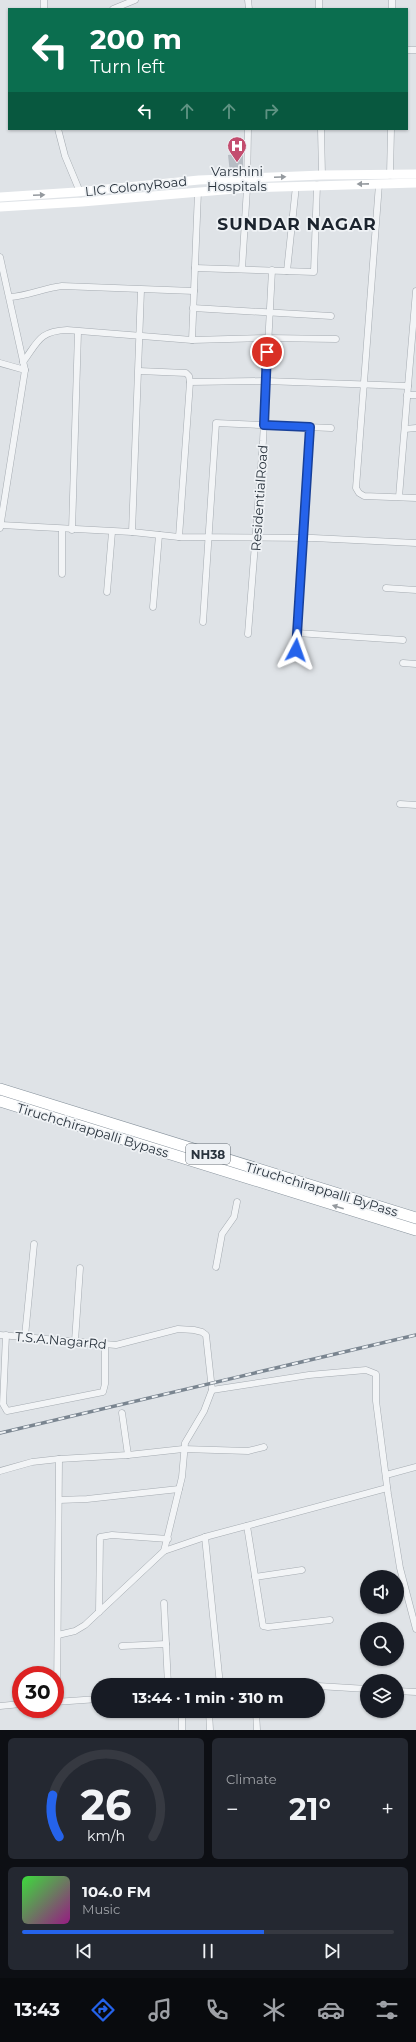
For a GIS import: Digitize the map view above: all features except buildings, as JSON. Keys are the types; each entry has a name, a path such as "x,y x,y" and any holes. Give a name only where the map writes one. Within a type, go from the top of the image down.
{"highway":[{"name":"Tiruchchirappalli ByPass","path":"0,1089 416,1218"},
{"name":"Tiruchchirappalli Bypass","path":"0,1101 416,1230"}],"main road":[{"name":"LIC ColonyRoad","path":"0,197 80,192 199,180 322,175 416,174"},
{"name":"LIC ColonyRoad","path":"0,207 82,202 247,188 416,183"},
{"path":"80,192 82,202"}],"street":[{"path":"115,8 135,0"},
{"path":"58,130 65,156 80,192"},
{"path":"242,269 247,188 248,130"},
{"path":"321,130 322,175"},
{"path":"390,174 391,130"},
{"path":"379,184 356,488 359,493 364,496 416,498"},
{"path":"195,268 314,272 317,185"},
{"path":"287,271 296,186"},
{"path":"192,340 198,192"},
{"path":"0,256 24,370 0,526 132,532 179,537 303,538 416,543"},
{"name":"ResidentialRoad","path":"248,634 264,425 265,381 272,270"},
{"path":"10,298 20,297 44,288 62,286 194,291"},
{"path":"132,532 141,290"},
{"path":"399,497 416,291"},
{"path":"193,308 331,316"},
{"path":"23,362 42,336 53,331 192,340 268,338 336,339"},
{"path":"72,530 78,332"},
{"path":"0,363 24,370"},
{"path":"139,371 186,373 190,376 179,537"},
{"path":"190,382 265,381 408,386"},
{"path":"407,395 416,395"},
{"path":"203,622 216,423 332,428"},
{"path":"296,650 310,427"},
{"path":"405,429 416,428"},
{"path":"62,529 62,574"},
{"path":"107,592 112,532"},
{"path":"153,607 159,535"},
{"path":"386,588 416,590"},
{"path":"298,633 403,640"},
{"path":"403,663 416,664"},
{"path":"400,804 416,805"},
{"path":"216,1267 222,1234 234,1217 237,1202"},
{"path":"25,1336 34,1244"},
{"path":"75,1341 80,1268"},
{"name":"T.S.A.NagarRd","path":"3,1335 116,1345 178,1329 202,1332 206,1335 212,1390 204,1411 183,1449 182,1477 168,1540 164,1551"},
{"path":"3,1335 3,1404 7,1411 103,1392 105,1384 106,1344"},
{"path":"212,1390 309,1375 366,1370 376,1374 376,1401 387,1488 400,1568 416,1629"},
{"path":"122,1413 128,1455"},
{"path":"0,1471 32,1462 59,1459 128,1455 183,1449 248,1451 264,1447"},
{"path":"57,1666 59,1459"},
{"path":"386,1475 416,1467"},
{"path":"58,1635 80,1629 164,1551 205,1537 387,1488"},
{"path":"59,1500 86,1499 179,1489"},
{"path":"247,1526 263,1626 268,1627 330,1620"},
{"path":"99,1612 100,1537 112,1535 168,1540"},
{"path":"205,1537 219,1678"},
{"path":"255,1577 302,1570"},
{"path":"164,1603 168,1678"},
{"path":"122,1646 166,1644"},
{"path":"325,1686 360,1689"},
{"path":"404,1691 416,1692"},
{"path":"64,1701 91,1700"},
{"path":"0,1706 12,1705"},
{"path":"182,1718 182,1730"},
{"path":"209,1718 210,1730"},
{"path":"256,1718 257,1730"}],"railway":[{"path":"0,1433 416,1335"}],"place":[{"name":"Varshini Hospitals","path":"237,163"}],"district":[{"name":"SUNDAR NAGAR","path":"297,224"}],"route":[{"path":"267,352 264,425 310,427 296,650"}]}
